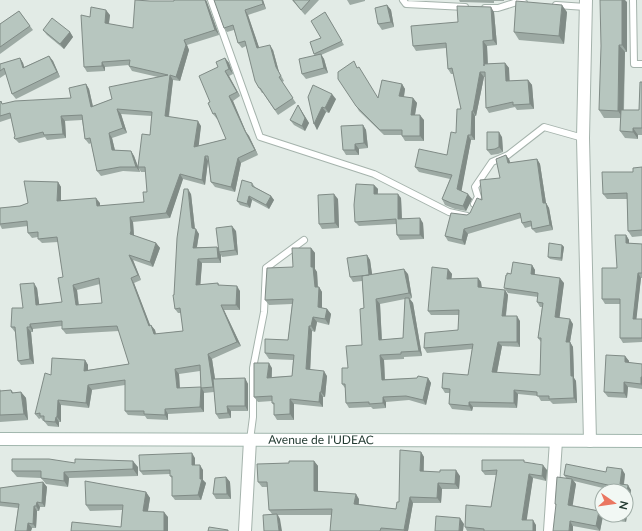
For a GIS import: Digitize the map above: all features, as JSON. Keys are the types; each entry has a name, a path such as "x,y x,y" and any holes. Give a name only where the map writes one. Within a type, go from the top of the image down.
{"main road":[{"path":"586,4 583,138 590,441"},
{"name":"Avenue de I'UDEAC","path":"0,439 642,441"},
{"path":"245,531 250,440"},
{"path":"550,531 556,440"}],"lane":[{"path":"211,0 260,138 374,174 449,212 469,216 478,197 475,187 492,162 508,155 544,127 583,138"},
{"path":"403,0 406,4 498,8 517,2 532,3"},
{"path":"633,0 634,64 642,64"},
{"path":"548,4 586,4"},
{"path":"250,440 253,417 253,368 264,312 266,268 304,240"}],"building":[{"path":"135,0 205,0 215,30 184,40 186,45 176,77 170,75 165,116 198,121 194,147 226,139 215,113 213,114 208,103 210,102 199,76 218,67 216,62 225,58 229,69 225,71 237,92 229,96 255,150 238,158 231,187 211,182 208,156 205,156 202,180 180,174 166,213 130,217 130,234 156,243 150,262 129,255 138,275 131,278 149,326 151,325 154,334 183,331 180,308 175,309 173,295 177,238 184,189 188,189 192,228 196,229 193,248 217,247 218,258 198,259 196,285 218,283 218,285 237,286 236,305 221,305 237,342 208,354 213,387 201,387 200,407 165,409 165,415 144,414 144,411 125,411 125,380 88,385 86,403 58,400 57,417 55,422 44,421 44,416 40,416 40,413 35,414 45,373 51,375 52,358 85,360 84,371 129,364 117,326 62,329 62,321 30,324 30,327 27,327 30,359 18,361 15,327 11,327 12,308 23,308 20,284 34,283 36,305 62,302 58,278 63,277 57,237 38,239 38,232 28,233 27,221 0,224 0,208 20,206 28,203 24,181 58,182 57,201 96,198 97,206 144,202 143,192 147,192 145,167 138,167 142,134 150,135 152,112 117,109 123,128 109,133 112,150 131,151 136,167 120,167 97,171 90,138 85,139 82,115 61,116 63,134 44,135 43,132 15,139 10,113 0,116 0,102 1,101 2,104 15,101 71,98 69,88 86,84 91,107 112,99 109,87 168,75 129,66 130,60 102,62 102,66 84,67 81,15 90,17 91,7 106,10 105,23 133,28","holes":["99,278 102,303 76,305 73,285","200,365 201,387 177,388 175,369"]},
{"path":"214,0 262,0 263,4 245,10 257,48 270,45 276,67 281,76 279,77 293,98 275,110 255,81 245,41 238,43 233,25 224,28"},
{"path":"293,0 310,0 301,10"},
{"path":"600,0 622,0 622,45 619,45 618,111 599,110 601,46"},
{"path":"516,1 562,5 559,36 514,32"},
{"path":"387,5 391,22 378,24 375,8"},
{"path":"457,6 491,7 493,40 483,41 484,66 484,64 505,63 506,81 528,80 530,104 513,105 513,102 486,108 485,72 480,72 472,111 471,135 468,135 457,189 468,194 463,206 442,199 452,175 415,167 419,149 447,155 451,132 456,133 457,109 461,109 452,68 448,69 446,43 413,46 411,26 458,22"},
{"path":"19,11 30,26 0,47 0,24"},
{"path":"325,12 342,41 314,54 310,42 321,38 311,21"},
{"path":"52,18 70,32 60,44 43,30"},
{"path":"321,54 324,68 302,74 299,59"},
{"path":"49,56 57,72 12,94 4,68 0,71 0,64 20,58 23,68"},
{"path":"354,61 357,68 359,67 378,98 382,80 402,84 399,96 413,98 411,115 420,115 420,136 402,136 402,130 380,130 356,106 338,79 338,72"},
{"path":"640,82 642,82 642,128 633,128 633,132 620,131 621,110 639,110"},
{"path":"313,85 332,94 325,108 322,107 314,124 308,97"},
{"path":"298,105 305,118 302,126 290,120"},
{"path":"363,125 364,143 355,144 355,150 343,150 341,126"},
{"path":"487,132 499,132 499,147 487,150"},
{"path":"506,155 508,163 537,159 543,203 546,203 550,225 532,229 531,221 522,223 520,213 464,229 462,240 445,236 451,213 467,215 470,213 477,198 482,200 480,180 500,178 496,159"},
{"path":"642,167 642,230 628,231 627,193 603,194 602,172 633,172 633,168"},
{"path":"242,180 252,183 252,186 271,196 266,205 249,196 247,204 237,201"},
{"path":"356,184 374,185 374,194 398,194 398,219 420,218 420,235 397,235 396,219 355,222 354,205"},
{"path":"334,194 335,223 319,224 318,195"},
{"path":"232,226 235,250 219,252 216,228"},
{"path":"615,235 626,235 626,243 642,244 642,273 638,273 633,319 642,319 642,338 620,338 620,299 602,299 602,268 617,268"},
{"path":"549,243 562,245 561,258 548,257"},
{"path":"292,248 311,248 311,267 313,267 315,287 319,287 318,307 327,309 325,319 313,317 311,326 309,326 306,369 324,371 319,402 290,399 290,414 274,415 274,403 272,403 272,396 254,397 254,363 269,363 267,378 292,376 294,355 265,353 265,339 288,340 293,299 265,300 267,268 293,267"},
{"path":"367,255 369,275 350,277 347,258"},
{"path":"513,262 532,265 531,274 560,278 555,317 570,319 566,342 570,342 571,376 573,376 574,398 549,399 549,396 537,396 537,392 514,390 514,403 469,402 469,406 449,404 450,389 442,388 443,373 468,375 473,344 424,348 425,333 458,330 459,310 428,311 432,267 448,269 447,279 478,278 478,287 505,290 502,316 517,316 517,342 498,342 492,372 540,375 541,338 538,338 543,303 537,302 538,293 504,288 506,275 507,273 511,274"},
{"path":"404,269 409,293 376,299 379,340 403,338 405,298 409,298 419,351 380,355 382,380 417,378 418,376 428,378 423,400 406,396 383,397 383,403 346,403 345,384 342,384 342,368 348,368 346,346 362,345 360,309 364,308 362,276"},
{"path":"606,355 625,356 625,362 642,364 641,384 624,382 624,393 604,392"},
{"path":"245,378 245,406 227,406 228,413 216,414 213,379"},
{"path":"11,390 12,393 21,392 24,414 0,415 0,391"},
{"path":"400,450 421,452 420,471 440,472 440,470 456,470 455,484 438,483 437,498 410,497 404,530 381,528 380,531 330,531 332,509 269,510 267,482 258,482 257,464 289,463 289,461 314,461 314,491 356,494 354,504 396,509 397,502 399,502"},
{"path":"192,453 192,465 200,465 200,479 202,479 198,495 172,496 172,476 170,476 170,470 140,471 139,455"},
{"path":"12,459 49,459 75,463 75,459 133,461 133,469 64,472 64,481 41,478 41,471 12,471"},
{"path":"482,460 524,460 524,462 543,465 542,476 529,474 522,520 533,520 533,531 484,531 484,529 465,527 466,505 491,507 497,470 482,471"},
{"path":"566,464 606,472 607,467 622,469 620,483 599,483 564,475"},
{"path":"226,477 227,494 213,494 215,478"},
{"path":"557,477 572,479 568,505 594,510 594,523 597,523 596,526 570,521 569,531 553,531"},
{"path":"85,481 146,492 143,511 164,512 164,531 71,531 72,522 121,527 123,505 86,505"},
{"path":"43,482 42,503 37,502 36,506 34,506 33,524 28,523 27,531 15,531 19,504 0,502 0,488"},
{"path":"277,514 279,531 264,531 263,515"},
{"path":"436,516 460,518 459,531 435,531"},
{"path":"209,527 228,530 228,531 208,531"}]}
